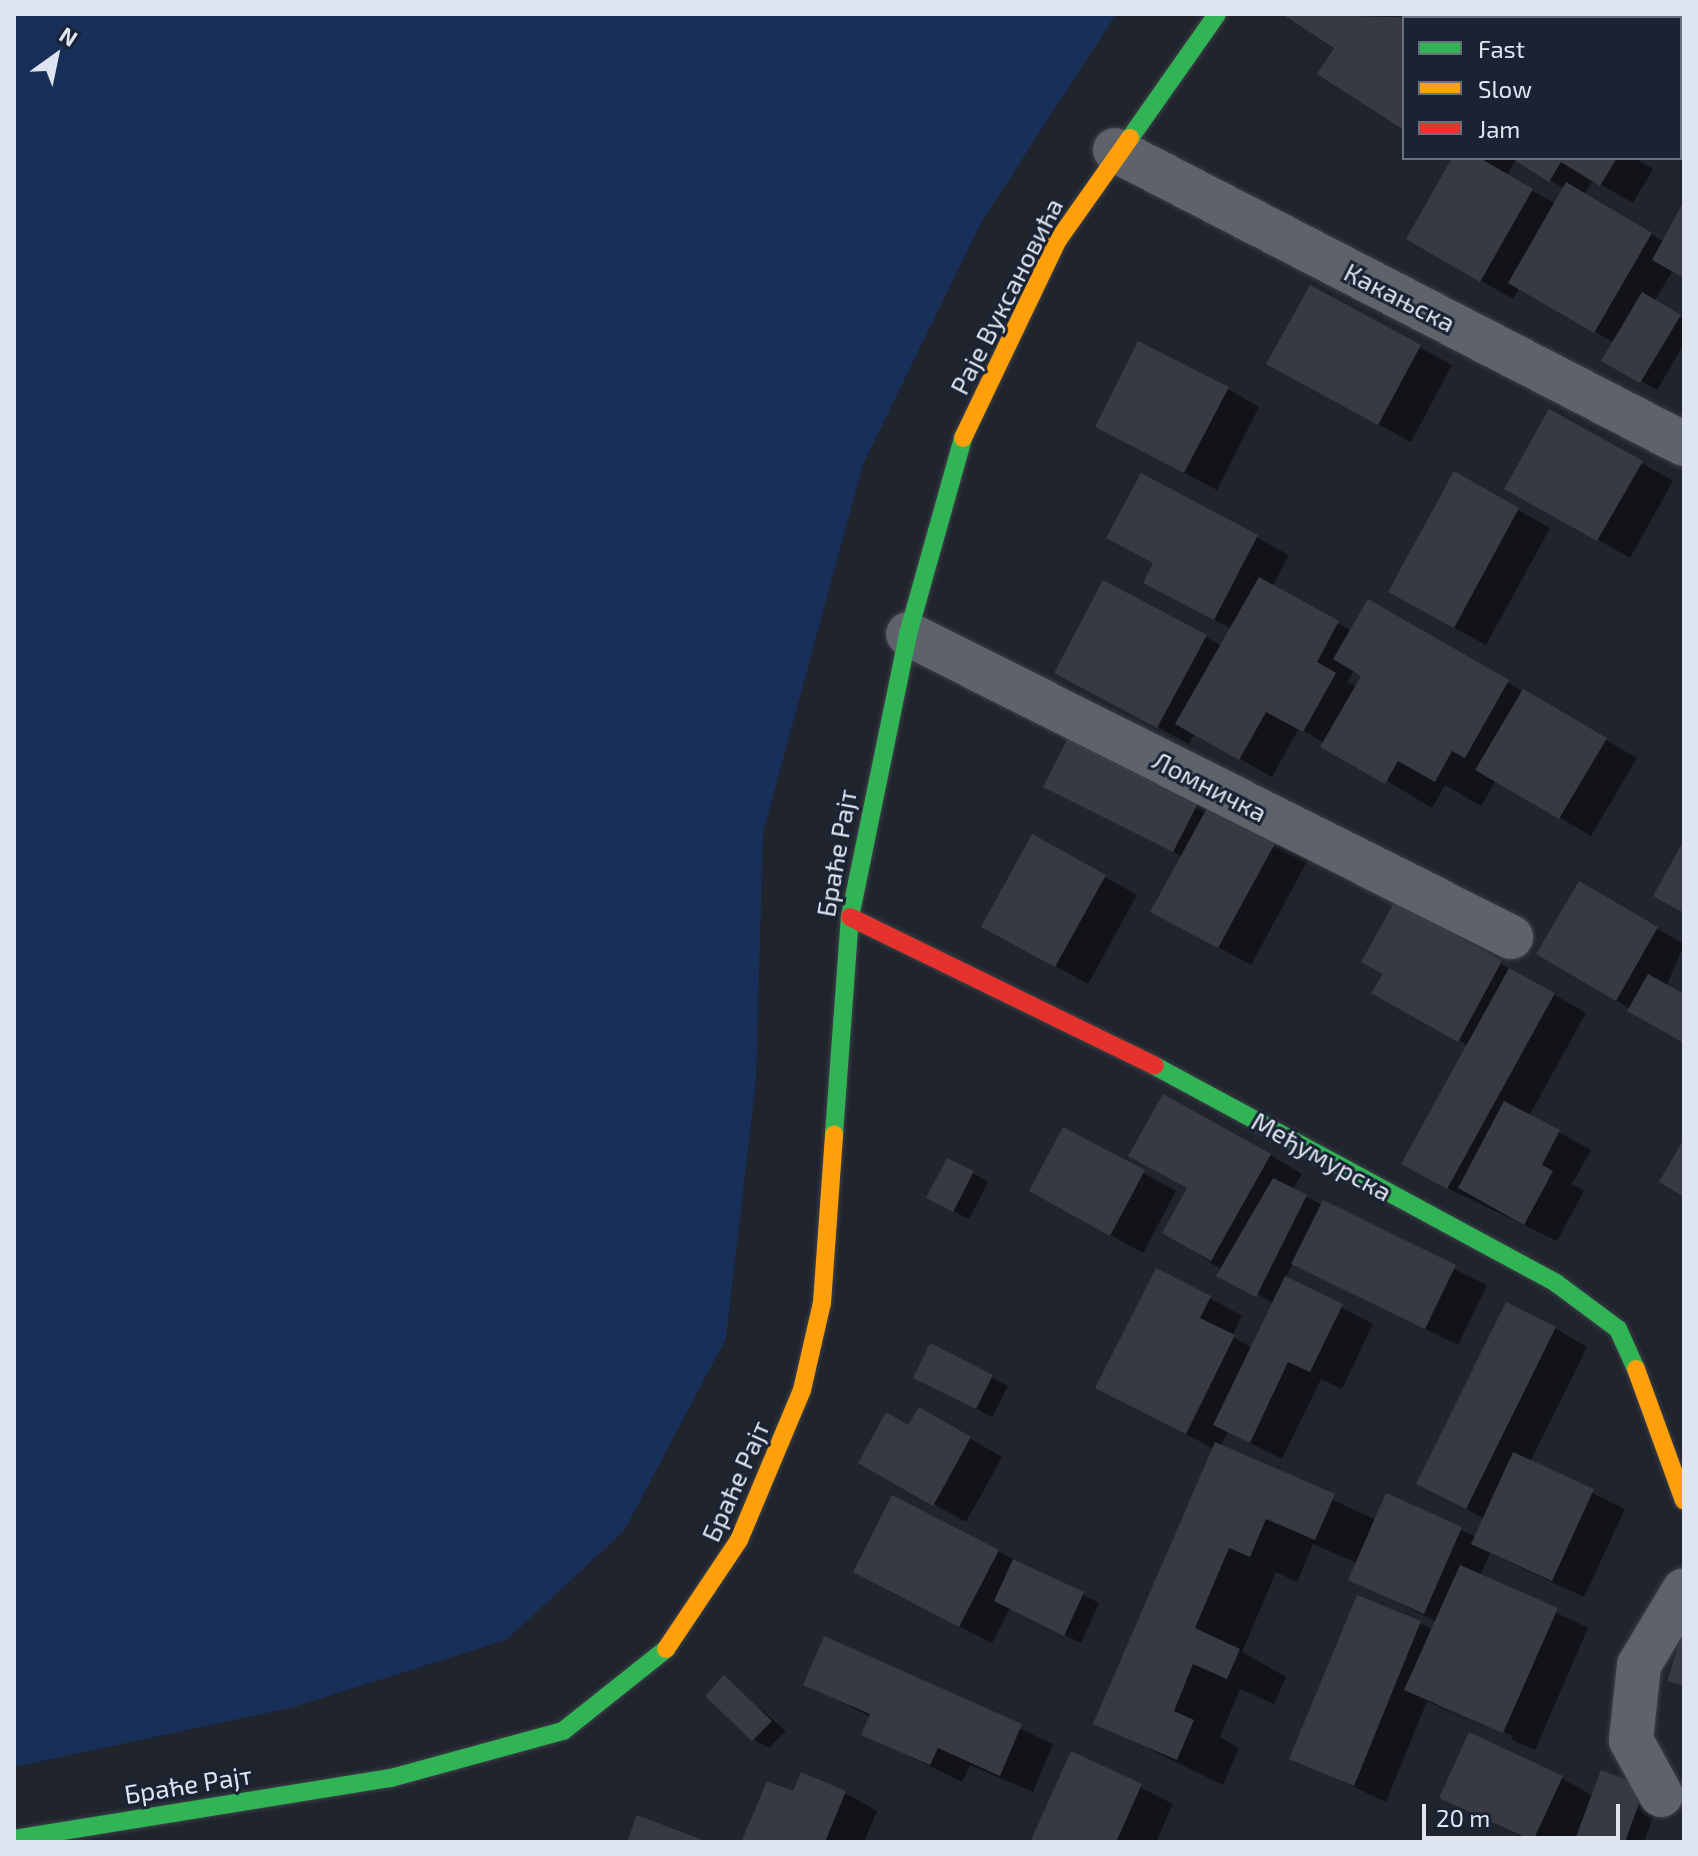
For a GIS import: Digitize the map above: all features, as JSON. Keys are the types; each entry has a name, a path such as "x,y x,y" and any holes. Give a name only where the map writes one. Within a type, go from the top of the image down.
{"street":[{"name":"Раје Вуксановића","path":"908,634 961,442 1058,240 1115,150 1217,14"},
{"name":"Какањска","path":"1115,150 1684,444"},
{"name":"Браће Рајт","path":"14,1839 420,1770 563,1731 650,1668 687,1626 739,1540 802,1390 822,1303 850,917 908,634"},
{"name":"Ломничка","path":"908,634 1511,937"},
{"name":"Међумурска","path":"850,917 1181,1079 1556,1283 1618,1329 1663,1427 1684,1501"},
{"path":"1661,1795 1631,1740 1639,1665 1684,1590"}],"shaded area":[{"path":"14,14 1116,14 982,221 863,464 763,833 756,1080 726,1338 624,1531 506,1640 290,1708 14,1767"}],"building":[{"path":"1282,14 1402,17 1402,129 1317,74 1334,48"},
{"path":"1451,160 1483,160 1533,189 1480,282 1406,239"},
{"path":"1514,160 1616,160 1600,186 1561,162 1549,182"},
{"path":"1566,182 1652,233 1594,333 1508,283"},
{"path":"1684,201 1684,278 1652,260"},
{"path":"1310,285 1421,345 1378,425 1266,364"},
{"path":"1642,292 1681,315 1640,383 1601,361"},
{"path":"1138,341 1229,387 1184,473 1095,427"},
{"path":"1549,409 1643,461 1597,541 1504,489"},
{"path":"1454,471 1519,508 1454,628 1388,592"},
{"path":"1141,473 1258,535 1214,620 1143,583 1153,563 1106,538"},
{"path":"1259,577 1339,621 1317,662 1336,673 1303,732 1266,712 1239,760 1175,724"},
{"path":"1103,580 1207,635 1157,728 1054,673"},
{"path":"1368,599 1509,680 1465,758 1452,751 1435,782 1398,761 1385,784 1320,747 1361,676 1333,659"},
{"path":"1523,689 1607,738 1559,819 1475,770"},
{"path":"1069,736 1199,801 1173,852 1043,787"},
{"path":"1212,799 1279,836 1218,948 1150,912"},
{"path":"1032,834 1106,875 1055,967 981,927"},
{"path":"1684,840 1684,913 1653,896"},
{"path":"1579,881 1658,927 1616,1001 1536,954"},
{"path":"1395,901 1502,961 1458,1042 1371,993 1383,974 1361,962"},
{"path":"1509,968 1555,993 1447,1189 1401,1164"},
{"path":"1648,974 1684,994 1684,1043 1627,1011"},
{"path":"1163,1094 1271,1154 1211,1261 1162,1233 1187,1188 1128,1156"},
{"path":"1504,1101 1560,1130 1542,1165 1553,1171 1524,1225 1458,1188"},
{"path":"1063,1127 1145,1170 1110,1236 1029,1191"},
{"path":"1684,1139 1684,1197 1659,1182"},
{"path":"947,1158 974,1171 953,1212 926,1198"},
{"path":"1273,1178 1307,1195 1256,1297 1216,1276"},
{"path":"1323,1200 1456,1265 1425,1329 1291,1264"},
{"path":"1156,1268 1211,1296 1200,1318 1235,1335 1186,1434 1095,1388"},
{"path":"1285,1276 1343,1304 1310,1372 1288,1362 1250,1443 1213,1425"},
{"path":"1506,1302 1556,1327 1466,1509 1416,1484"},
{"path":"930,1343 993,1375 976,1409 913,1378"},
{"path":"919,1407 971,1437 933,1506 858,1463 886,1412 908,1425"},
{"path":"1215,1442 1335,1494 1315,1540 1266,1519 1250,1557 1229,1548 1195,1628 1240,1649 1227,1679 1193,1664 1174,1711 1194,1720 1177,1760 1093,1724"},
{"path":"1513,1452 1594,1489 1552,1581 1471,1544"},
{"path":"1386,1493 1462,1527 1424,1614 1348,1580"},
{"path":"892,1495 999,1550 959,1627 853,1572"},
{"path":"1013,1559 1084,1592 1064,1636 994,1601"},
{"path":"1460,1565 1558,1608 1503,1733 1404,1690"},
{"path":"1357,1595 1421,1621 1354,1786 1289,1759"},
{"path":"1684,1631 1684,1686 1667,1681"},
{"path":"824,1636 1022,1724 1000,1776 938,1748 930,1765 861,1735 870,1714 803,1685"},
{"path":"724,1675 772,1721 752,1741 705,1696"},
{"path":"1469,1732 1563,1776 1533,1841 1439,1798"},
{"path":"1071,1751 1142,1784 1116,1842 1030,1842"},
{"path":"1601,1770 1645,1787 1625,1842 1574,1842"},
{"path":"801,1772 846,1791 825,1842 742,1840 767,1781 793,1791"},
{"path":"637,1815 708,1842 627,1842"}],"traffic: fast":[{"path":"1130,138 1217,14"},
{"path":"834,1134 850,917 908,634 963,438"},
{"path":"1155,1066 1556,1283 1618,1329 1636,1369"},
{"path":"14,1839 391,1778 563,1731 666,1649"}],"traffic: slow":[{"path":"963,438 1058,240 1130,138"},
{"path":"666,1649 739,1540 802,1390 822,1303 834,1134"},
{"path":"1636,1369 1684,1501"}],"traffic: jam":[{"path":"850,917 1155,1066"}]}
